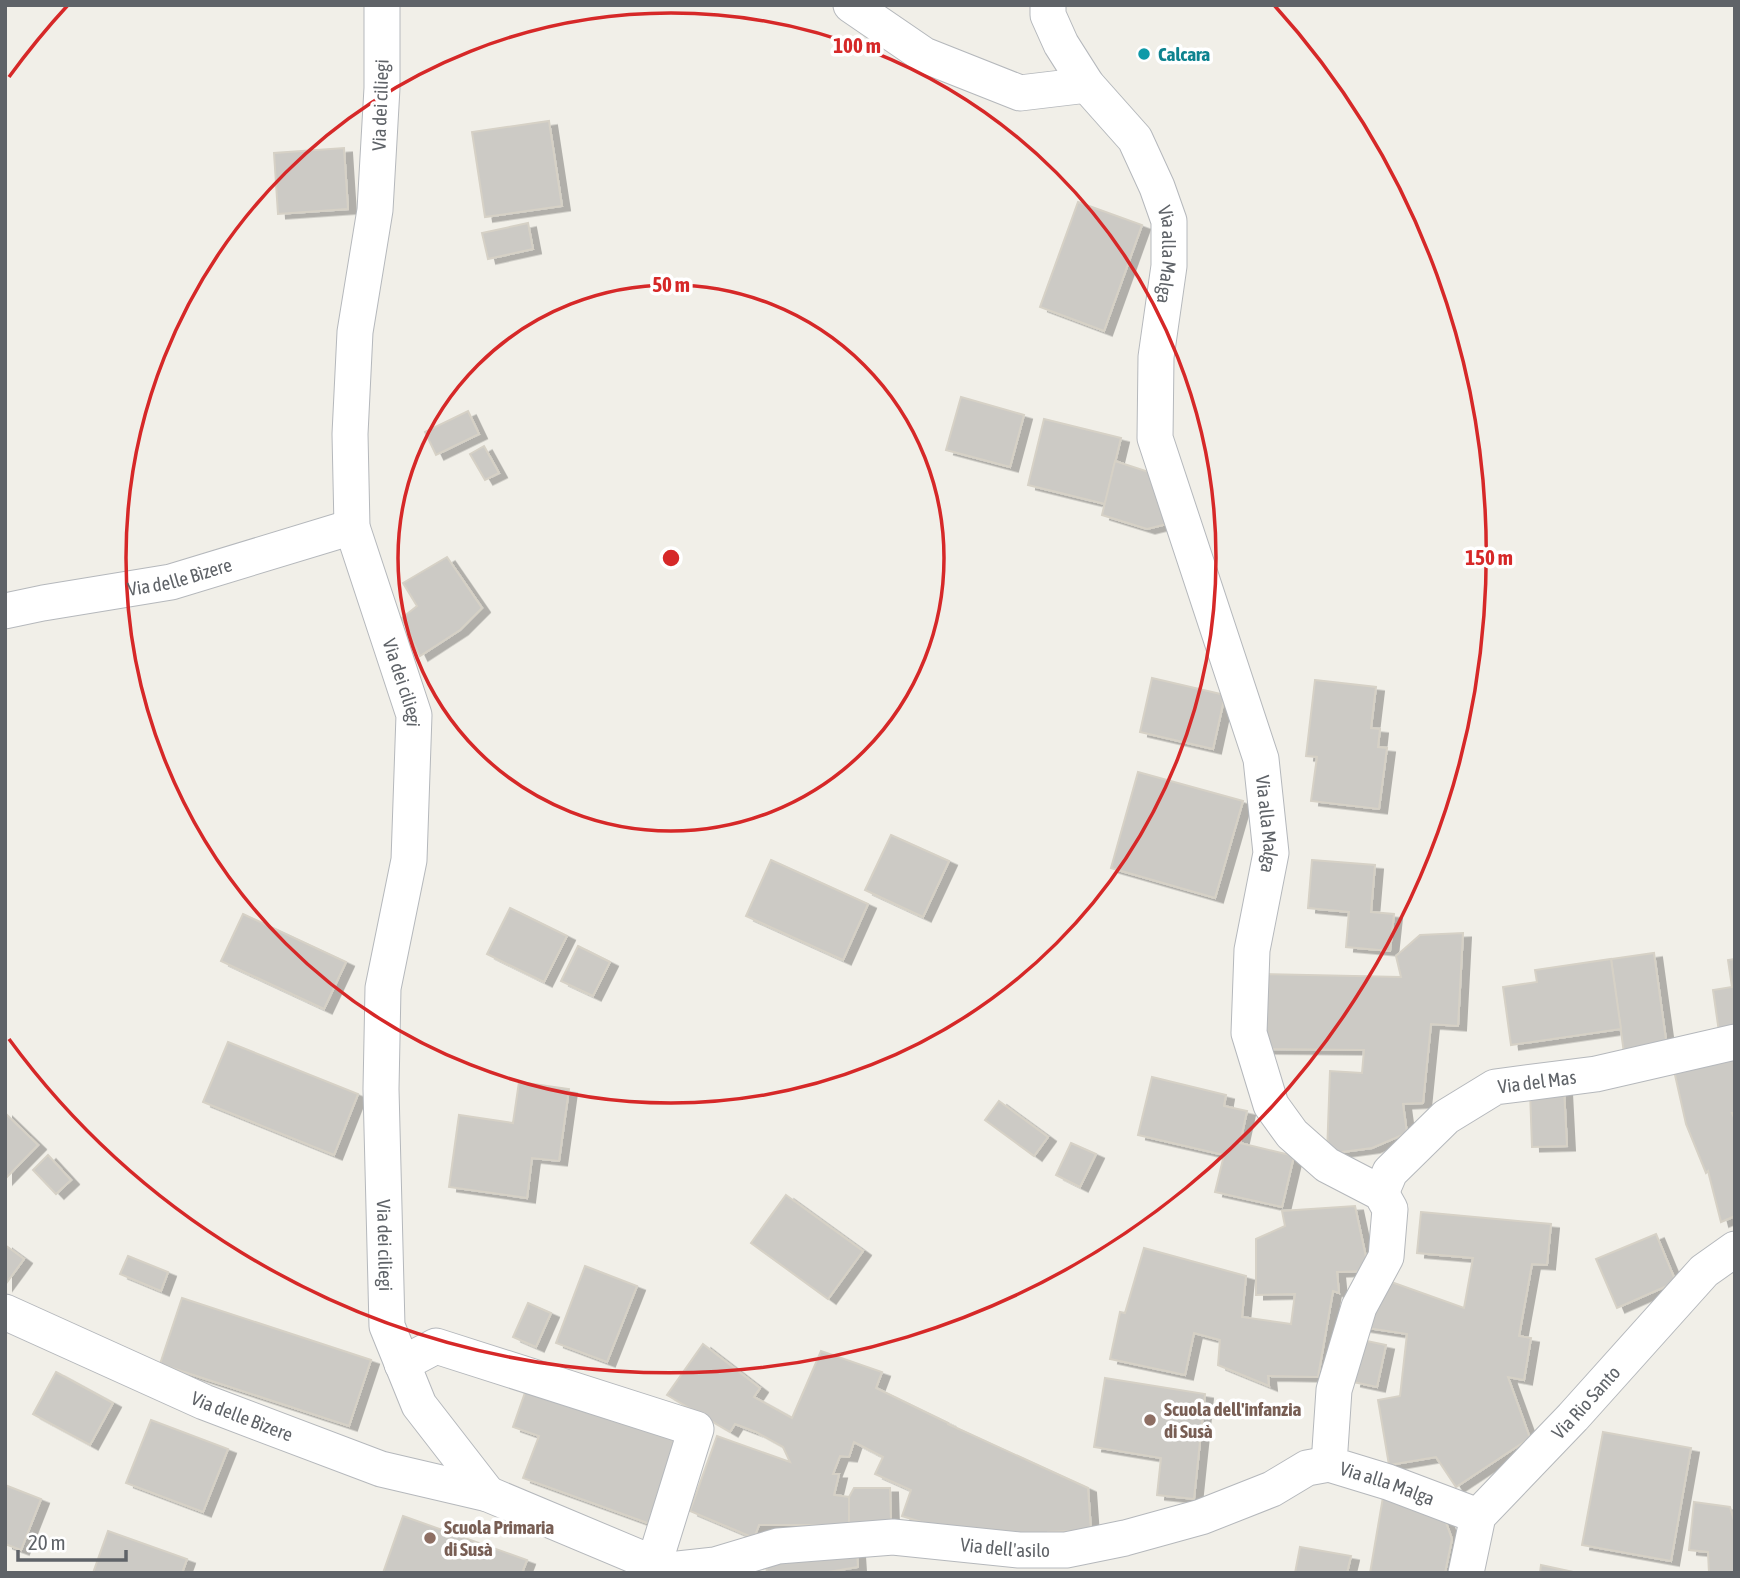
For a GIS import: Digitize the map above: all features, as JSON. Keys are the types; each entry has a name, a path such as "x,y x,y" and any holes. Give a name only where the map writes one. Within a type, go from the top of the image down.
{"street":[{"name":"Via dei ciliegi","path":"382,5 382,88 375,210 355,332 350,433 352,527 414,715 409,860 383,988 381,1089 387,1326 419,1405 488,1494 665,1569"},
{"path":"852,5 924,55 1020,93 1087,85"},
{"name":"Via alla Malga","path":"1048,5 1048,15 1061,44 1087,85 1135,139 1169,221 1169,266 1156,356 1155,438 1261,759 1271,853 1252,950 1249,1033 1271,1105 1292,1134 1327,1165 1381,1193 1390,1209 1386,1257 1359,1307 1334,1390 1329,1464 1388,1482 1478,1516"},
{"name":"Via delle Bìzere","path":"5,611 171,582 352,527"},
{"name":"Via del Mas","path":"1381,1193 1390,1172 1446,1117 1495,1087 1596,1074 1735,1042"},
{"name":"Via Rio Santo","path":"1478,1516 1573,1417 1704,1270 1735,1249"},
{"name":"Via delle Bìzere","path":"5,1312 229,1412 381,1469 488,1494"},
{"path":"402,1364 436,1346 696,1429 665,1569"},
{"name":"Via dell'asilo","path":"665,1569 715,1565 778,1546 893,1537 1015,1561 1125,1538 1201,1517 1272,1489 1307,1468 1329,1464"},
{"path":"1466,1573 1478,1516"}],"building":[{"path":"549,121 562,206 485,217 472,132"},
{"path":"344,148 348,209 278,214 274,153"},
{"path":"1078,202 1142,225 1104,331 1040,307"},
{"path":"528,223 533,249 488,259 482,233"},
{"path":"961,397 1024,415 1010,467 946,450"},
{"path":"468,411 479,434 436,455 425,432"},
{"path":"1044,419 1121,438 1105,504 1028,485"},
{"path":"484,446 499,473 485,480 470,454"},
{"path":"1115,461 1158,475 1171,523 1147,529 1102,515"},
{"path":"447,557 482,608 460,630 420,656 402,618 417,606 403,583"},
{"path":"1152,678 1225,695 1213,749 1140,732"},
{"path":"1315,680 1376,687 1371,728 1380,729 1378,747 1387,748 1379,809 1311,801 1317,757 1306,756"},
{"path":"1138,772 1243,801 1215,898 1111,868"},
{"path":"891,835 949,861 923,917 865,890"},
{"path":"771,860 868,904 843,960 746,916"},
{"path":"1312,860 1375,865 1371,912 1394,914 1390,951 1346,947 1349,912 1308,908"},
{"path":"510,908 567,936 544,982 487,954"},
{"path":"243,914 346,962 324,1009 221,961"},
{"path":"1463,933 1458,1026 1431,1024 1423,1103 1403,1104 1407,1133 1372,1148 1327,1154 1330,1071 1362,1073 1364,1050 1261,1049 1262,974 1401,977 1396,956 1420,935"},
{"path":"578,946 610,962 593,996 561,981"},
{"path":"1654,953 1667,1047 1624,1053 1611,959"},
{"path":"1611,959 1621,1029 1511,1045 1503,987 1537,982 1535,970"},
{"path":"1735,959 1735,1030 1719,1032 1713,990 1732,987 1728,960"},
{"path":"228,1042 358,1094 334,1155 203,1102"},
{"path":"1735,1052 1735,1113 1732,1113 1735,1120 1735,1216 1721,1222 1708,1171 1706,1173 1686,1124 1673,1066"},
{"path":"1152,1077 1226,1095 1224,1106 1247,1111 1240,1143 1294,1156 1282,1207 1215,1192 1224,1155 1138,1135"},
{"path":"519,1082 569,1089 559,1161 532,1158 527,1198 449,1187 459,1115 513,1123"},
{"path":"1564,1089 1567,1146 1532,1147 1530,1091"},
{"path":"999,1101 1048,1137 1034,1156 985,1120"},
{"path":"5,1113 38,1145 5,1179"},
{"path":"1071,1143 1096,1154 1080,1187 1056,1175"},
{"path":"48,1155 71,1180 56,1194 33,1170"},
{"path":"786,1195 863,1251 828,1299 751,1243"},
{"path":"1355,1206 1369,1271 1337,1272 1339,1293 1333,1291 1318,1377 1268,1376 1269,1386 1218,1365 1220,1340 1194,1333 1185,1375 1110,1359 1120,1312 1125,1313 1144,1248 1246,1276 1242,1317 1291,1324 1295,1294 1256,1295 1256,1239 1285,1226 1282,1211"},
{"path":"1421,1212 1551,1224 1547,1265 1532,1264 1519,1336 1531,1338 1524,1380 1508,1377 1530,1438 1456,1487 1436,1457 1389,1465 1378,1400 1400,1396 1407,1334 1361,1327 1383,1279 1464,1308 1473,1258 1417,1253"},
{"path":"1656,1234 1676,1282 1617,1308 1596,1259"},
{"path":"5,1245 24,1259 5,1285"},
{"path":"128,1256 168,1272 161,1291 120,1274"},
{"path":"585,1266 637,1286 607,1362 556,1343"},
{"path":"182,1298 371,1360 349,1426 160,1364"},
{"path":"528,1303 551,1313 536,1347 513,1337"},
{"path":"1362,1340 1386,1345 1377,1387 1353,1382"},
{"path":"703,1344 760,1388 754,1397 792,1418 821,1351 882,1372 876,1388 1088,1488 1091,1530 1048,1532 1049,1544 986,1542 902,1516 911,1490 875,1474 883,1457 854,1442 849,1457 840,1456 833,1474 839,1474 834,1495 849,1497 849,1525 759,1525 754,1538 690,1511 717,1436 790,1462 783,1447 756,1432 735,1424 730,1432 667,1395"},
{"path":"56,1372 113,1403 90,1445 33,1414"},
{"name":"Scuola dell'infanzia di Susà","path":"1105,1378 1205,1394 1194,1499 1157,1495 1161,1458 1094,1447"},
{"path":"528,1384 684,1440 653,1525 523,1478 539,1436 513,1427"},
{"path":"151,1420 228,1449 203,1512 126,1483"},
{"path":"1603,1432 1691,1448 1671,1561 1582,1545"},
{"path":"5,1485 41,1499 21,1550 5,1544"},
{"path":"854,1488 890,1488 891,1522 849,1525 849,1497"},
{"path":"1383,1497 1444,1517 1452,1539 1445,1573 1370,1573"},
{"path":"1694,1502 1730,1507 1735,1524 1735,1573 1709,1573 1708,1552 1689,1550"},
{"name":"Scuola Primaria di Susà","path":"403,1516 527,1560 522,1573 383,1573"},
{"path":"108,1531 187,1559 182,1573 93,1573"},
{"path":"1300,1547 1351,1556 1347,1573 1295,1573"},
{"path":"857,1552 858,1567 822,1573 767,1573 766,1564"},
{"path":"1541,1565 1578,1573 1540,1573"}],"place":[{"name":"Calcara","path":"1144,54"},
{"name":"Scuola dell'infanzia di Susà","path":"1150,1420"},
{"name":"Scuola Primaria di Susà","path":"430,1538"}]}
